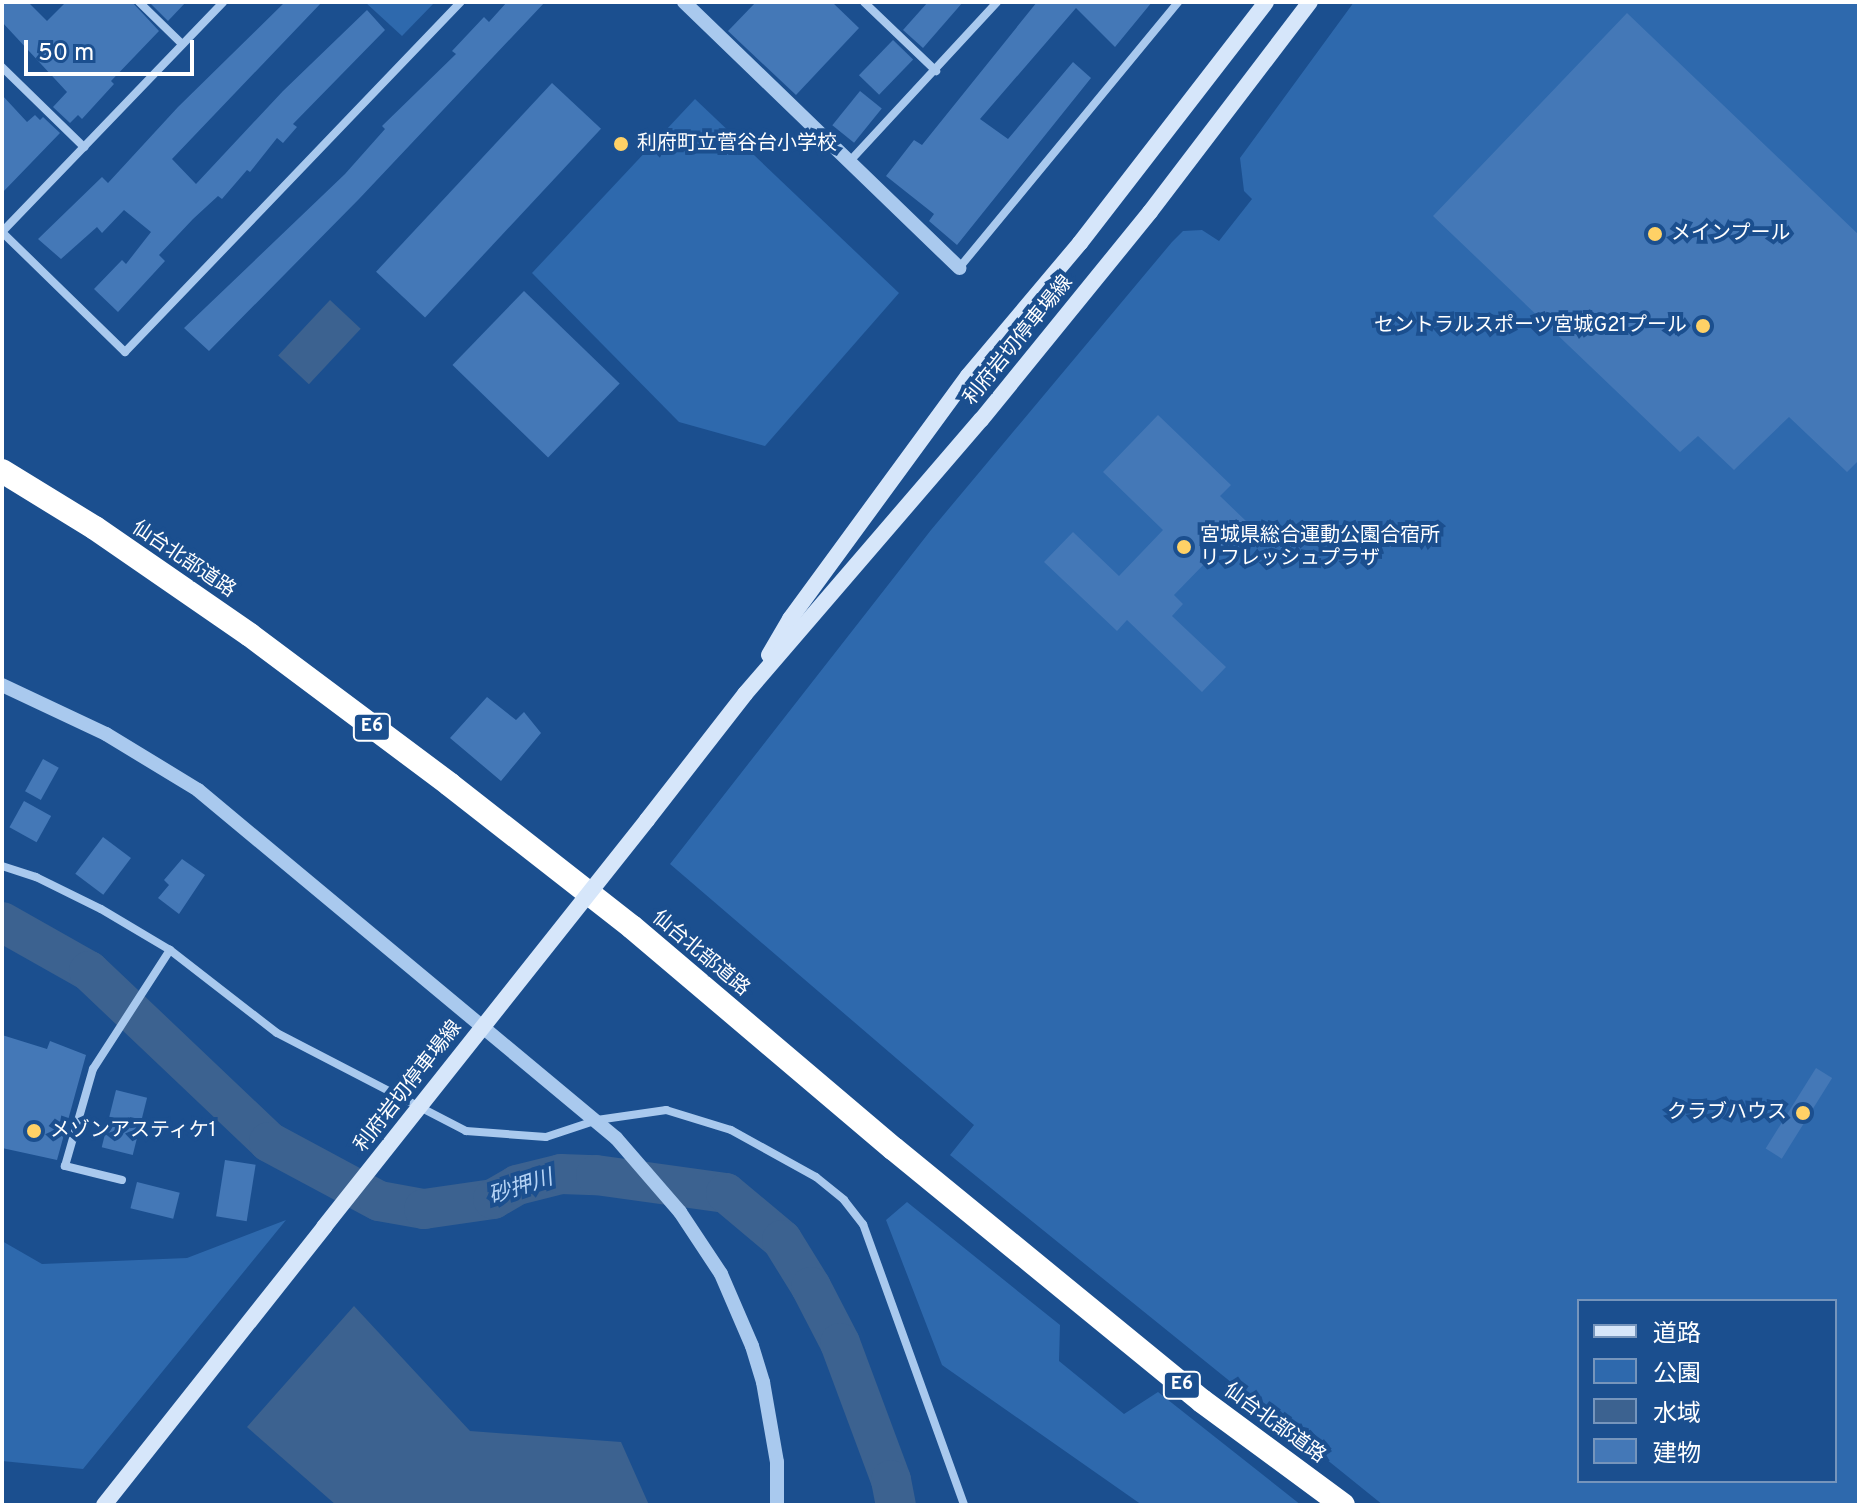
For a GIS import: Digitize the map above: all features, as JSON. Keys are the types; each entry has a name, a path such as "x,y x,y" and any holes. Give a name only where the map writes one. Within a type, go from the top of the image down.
{"highway":[{"name":"仙台北部道路","path":"2,471 95,528 250,635 620,917 1202,1401 1343,1505"}],"main road":[{"name":"利府岩切停車場線","path":"745,694 790,619 968,376 1080,243 1266,2"},
{"name":"利府岩切停車場線","path":"104,1505 745,694 981,420 1120,249 1310,2"}],"street":[{"path":"139,2 182,44"},
{"path":"223,2 2,232 125,352 461,2"},
{"path":"684,2 959,268 1178,2"},
{"path":"864,2 936,71"},
{"path":"849,162 997,2"},
{"path":"2,67 84,147"},
{"path":"2,685 106,734 198,790 616,1138 680,1212 721,1274 752,1346 771,1420 777,1505"},
{"path":"2,866 36,877 101,909 170,950 277,1033 466,1131 546,1137 597,1120 666,1110 731,1130 816,1177 844,1200 863,1224 964,1505"},
{"path":"122,1180 65,1166 93,1069 170,950"}],"green space":[{"path":"365,2 435,2 402,36"},
{"path":"1354,2 1859,2 1859,1505 1383,1505 950,1155 974,1125 670,864 931,530 1172,242 1183,231 1202,230 1219,241 1252,199 1244,191 1240,158"},
{"path":"695,99 899,293 765,446 679,422 532,273"},
{"path":"907,1202 1060,1325 1059,1361 1124,1414 1158,1392 1301,1505 1142,1505 942,1365 886,1220"},
{"path":"286,1220 83,1469 2,1461 2,1241 42,1264 187,1258"}],"water":[{"path":"330,300 361,329 309,384 278,356"},
{"path":"354,1306 470,1431 621,1442 649,1505 336,1505 247,1427"}],"building":[{"path":"2,2 28,2 47,21 66,2 132,2 159,31 111,81 114,84 82,119 78,115 70,123 53,107 67,92 2,22"},
{"path":"149,2 186,2 168,21"},
{"path":"285,2 322,2 172,159 196,184 283,91 367,10 385,30 293,124 297,127 283,143 277,138 250,172 247,170 222,199 218,196 193,219 159,255 165,261 118,312 94,289 122,260 126,264 151,232 124,210 102,233 97,227 61,259 38,239 102,177 108,183 178,107"},
{"path":"507,2 545,2 359,199 209,351 184,328 345,174 385,129 382,126 456,54 452,51 484,17 489,22"},
{"path":"756,2 832,2 859,28 796,95 728,31"},
{"path":"928,2 963,2 923,48 903,30"},
{"path":"1037,2 1152,2 1115,47 1076,8 980,119 1008,139 1073,62 1091,78 957,245 929,221 934,214 886,176 914,140 922,145"},
{"name":"セントラルスポーツ宮城G21プール","path":"1627,13 1859,235 1859,460 1847,472 1789,417 1734,470 1698,436 1680,452 1433,216"},
{"path":"893,40 913,59 879,95 859,75"},
{"path":"552,83 601,129 425,317 376,272"},
{"path":"860,91 882,109 854,143 832,125"},
{"path":"2,95 27,122 35,115 40,120 43,117 60,133 2,193"},
{"path":"524,291 620,383 548,457 452,365"},
{"name":"宮城県総合運動公園合宿所 リフレッシュプラザ","path":"1158,415 1231,485 1220,496 1246,521 1174,595 1183,604 1172,616 1226,667 1202,692 1127,620 1117,631 1044,562 1073,532 1119,576 1163,530 1103,472"},
{"path":"487,697 516,720 524,712 541,733 501,781 450,738"},
{"path":"43,759 59,768 41,800 25,791"},
{"path":"24,801 51,816 37,842 9,827"},
{"path":"103,837 131,858 103,895 75,874"},
{"path":"182,859 205,875 179,914 158,898 169,885 164,880"},
{"path":"2,1035 47,1049 50,1041 86,1055 57,1160 2,1148"},
{"name":"クラブハウス","path":"1816,1068 1832,1078 1782,1159 1766,1149"},
{"path":"116,1090 147,1098 133,1155 102,1147"},
{"path":"225,1160 256,1165 247,1221 216,1216"},
{"path":"137,1182 180,1193 173,1219 130,1208"}],"waterway":[{"name":"砂押川","path":"2,922 89,971 269,1142 379,1201 424,1209 493,1199 517,1185 561,1174 596,1175 726,1193 782,1240 811,1287 840,1343 891,1480 896,1505"}],"place":[{"name":"利府町立菅谷台小学校","path":"621,144"},
{"name":"メインプール","path":"1655,234"},
{"name":"セントラルスポーツ宮城G21プール","path":"1703,326"},
{"name":"宮城県総合運動公園合宿所 リフレッシュプラザ","path":"1184,547"},
{"name":"クラブハウス","path":"1803,1113"},
{"name":"メゾンアスティケ1","path":"34,1131"}]}
